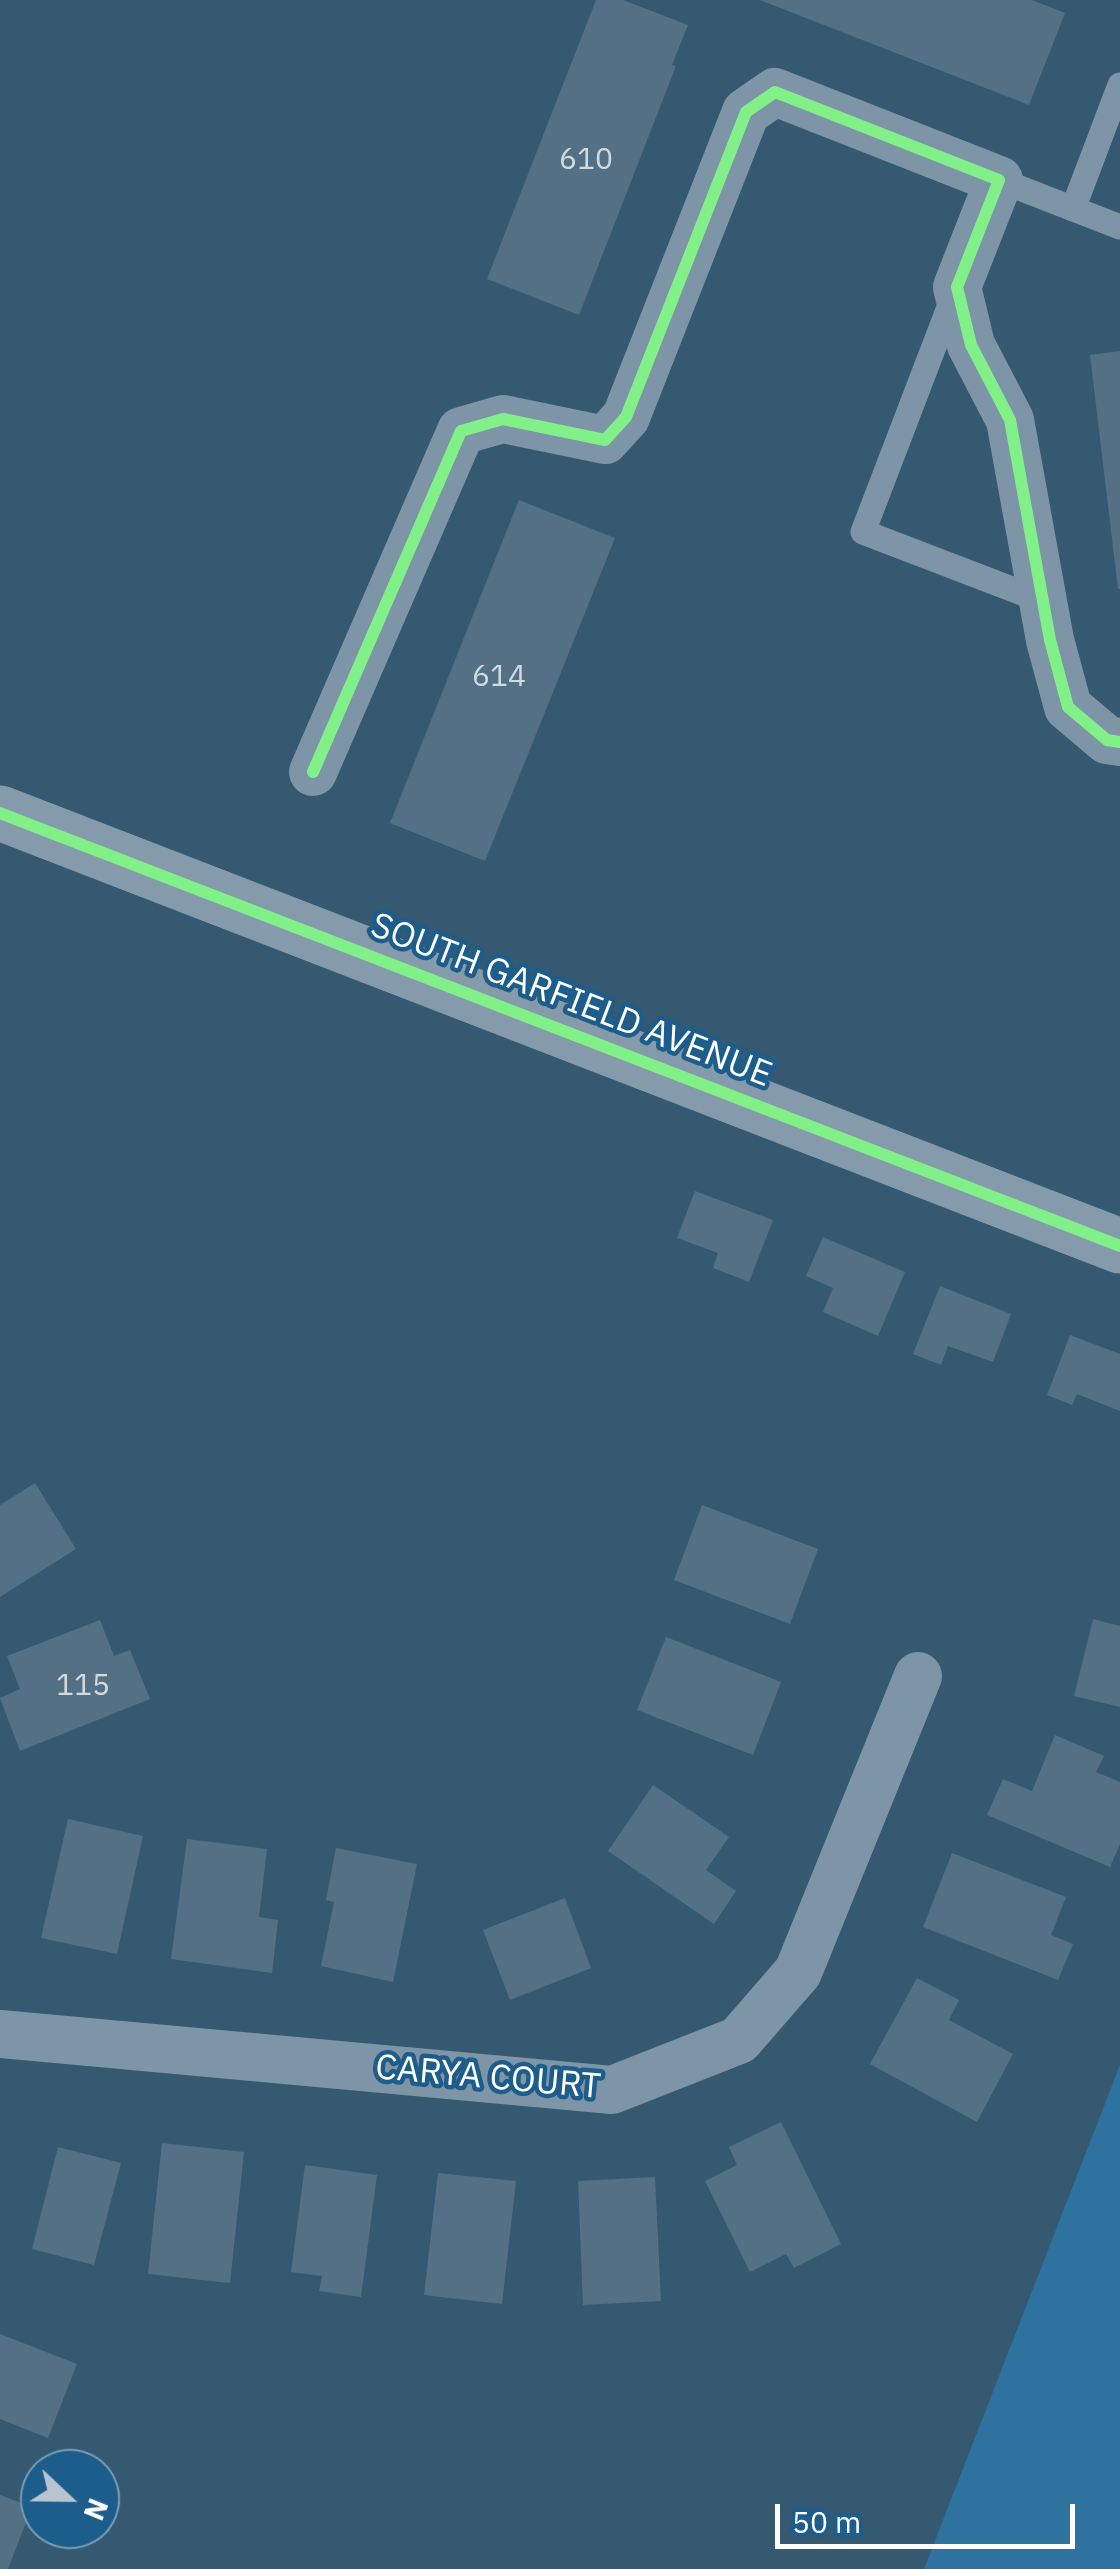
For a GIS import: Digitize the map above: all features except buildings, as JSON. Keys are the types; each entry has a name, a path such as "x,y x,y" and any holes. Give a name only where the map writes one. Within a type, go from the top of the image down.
{"street":[{"path":"312,772 461,431 503,419 605,440 626,418 746,112 775,92 998,180 957,287 971,346 1010,420 1050,640 1068,707 1107,740 1120,742"},
{"name":"SOUTH GARFIELD AVENUE","path":"0,813 1120,1246"},
{"name":"CARYA COURT","path":"0,2034 612,2090 739,2040 798,1972 918,1676"}],"lane":[{"path":"1073,209 1120,85"},
{"path":"998,180 1120,228"},
{"path":"957,287 863,532 1043,601"}],"shaded area":[{"path":"1120,2065 1120,2569 924,2569"}],"cycle path":[{"path":"313,772 461,431 503,419 605,440 626,417 746,112 775,92 999,180 957,287 971,345 1010,420 1050,640 1068,707 1107,740 1120,742"},
{"path":"0,813 1120,1246"}]}
